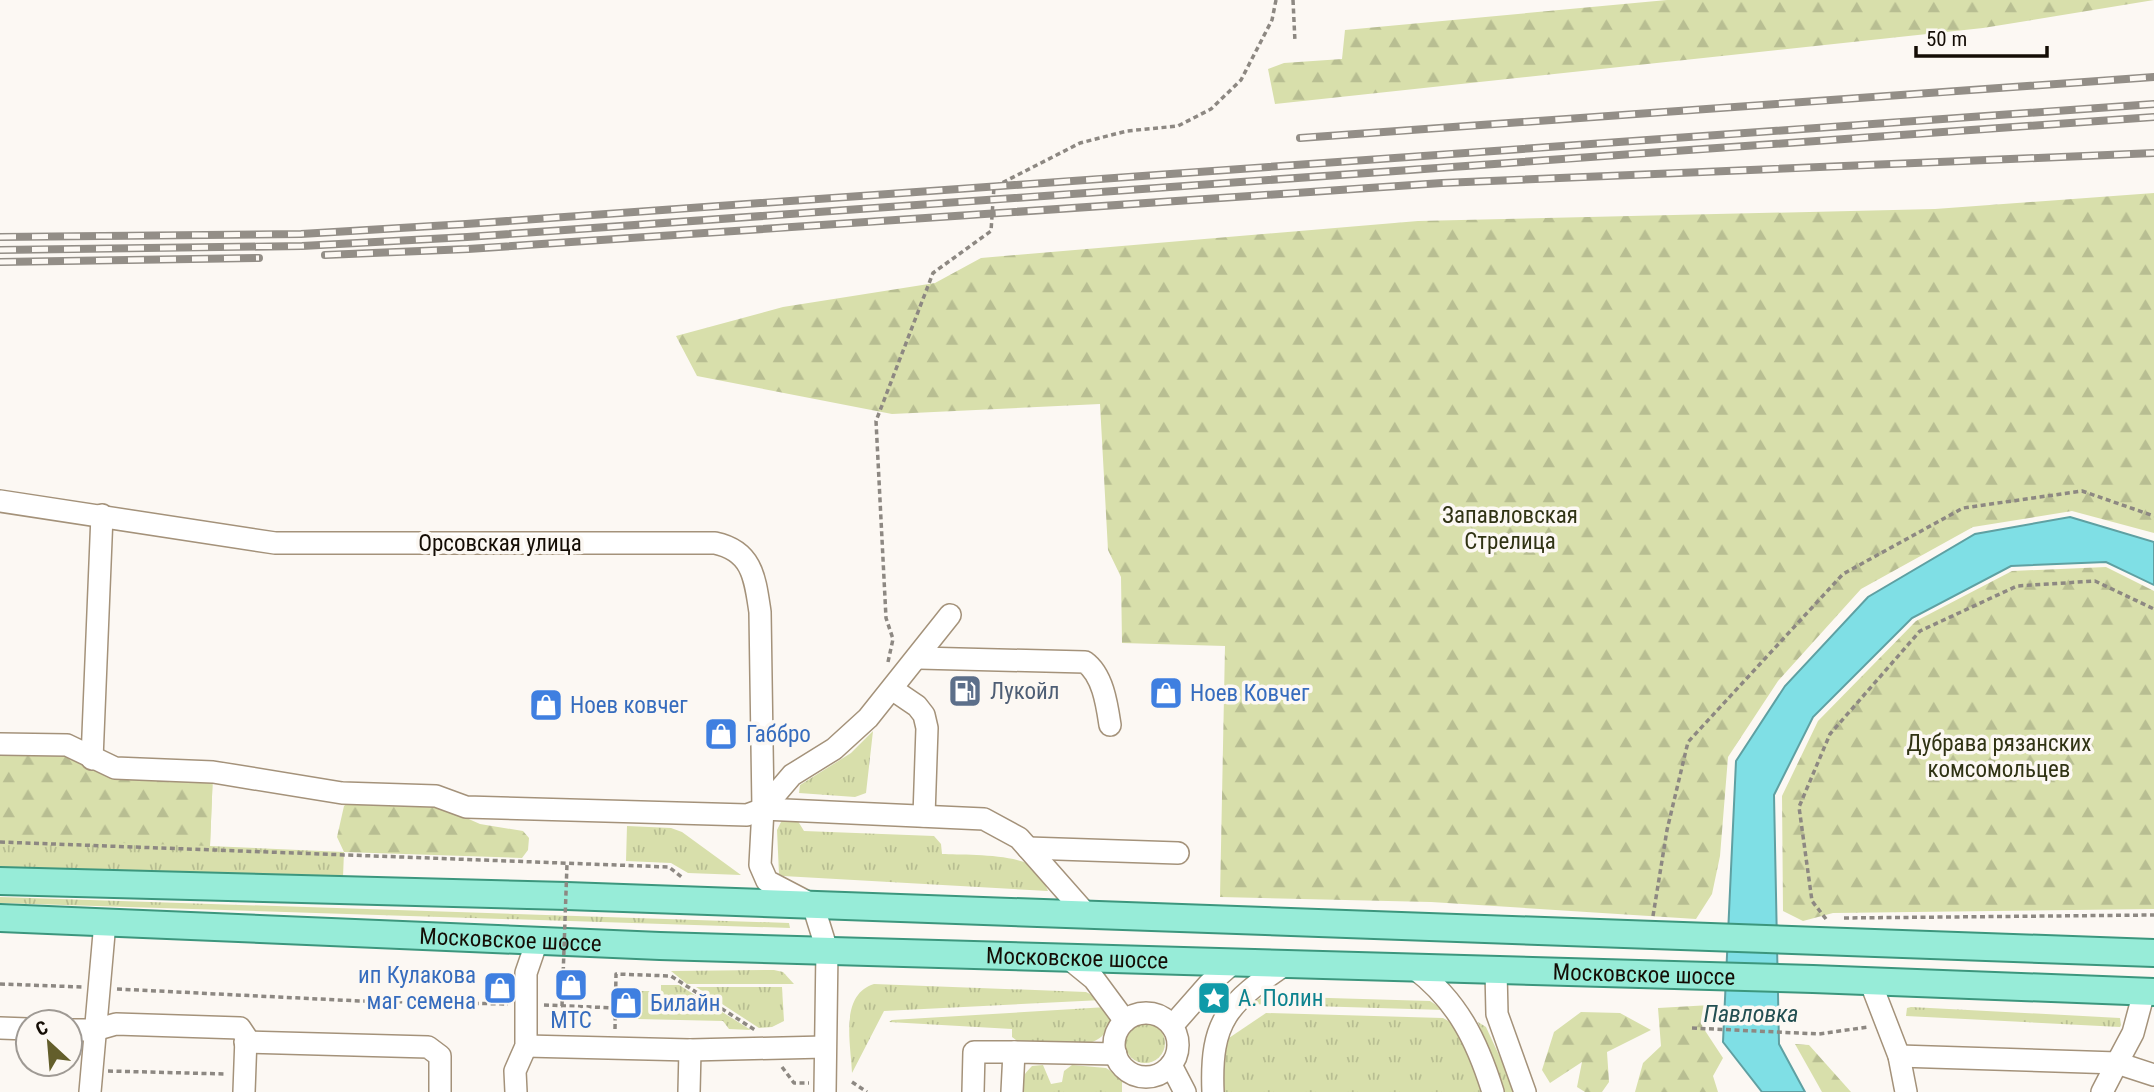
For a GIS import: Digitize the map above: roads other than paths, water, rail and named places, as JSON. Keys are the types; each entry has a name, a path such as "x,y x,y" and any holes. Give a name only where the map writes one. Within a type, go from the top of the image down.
{"main road":[{"name":"Московское шоссе","path":"0,881 1087,915 1657,929 1818,926 2154,953"},
{"name":"Московское шоссе","path":"0,918 537,941 1813,979 2149,992"}],"street":[{"name":"Орсовская улица","path":"0,501 275,543 715,542 731,546 741,553 748,564 760,612 763,809 761,874 766,881 813,905"},
{"path":"92,760 102,515"},
{"path":"763,809 792,775 840,744 892,690 950,615"},
{"path":"919,658 1085,662 1091,666 1103,692 1110,725"},
{"path":"892,690 925,715 927,728 924,816"},
{"path":"0,744 67,746 92,760 116,768 213,772 342,793 436,796 467,807 738,816 763,809 984,819 1011,832 1087,915"},
{"path":"1028,848 1178,852"},
{"path":"813,905 827,950 825,1092"},
{"path":"91,1082 105,922"},
{"path":"516,1092 516,1071 526,1046 526,973 537,941"},
{"path":"1068,957 1094,979 1125,1021"},
{"path":"1172,1026 1209,984 1234,962"},
{"path":"1213,1092 1215,1033 1233,1007 1259,982 1286,964"},
{"path":"1414,968 1438,986 1461,1014 1480,1050 1493,1092"},
{"path":"1496,971 1497,1014 1525,1092"},
{"path":"1870,981 1899,1056 1906,1092"},
{"path":"2102,1092 2133,1033 2149,992"},
{"path":"1150,1013 1167,1020 1172,1026 1178,1046 1171,1065 1155,1076 1135,1075 1120,1063 1116,1054 1115,1037 1125,1021 1132,1016 1150,1013"},
{"path":"84,1030 116,1024 236,1027 244,1031 244,1083"},
{"path":"245,1042 428,1046 440,1056 440,1092"},
{"path":"526,1046 690,1050 825,1047"},
{"path":"689,1092 690,1050"},
{"path":"973,1092 974,1052 1116,1054"},
{"path":"1013,1092 1014,1052"},
{"path":"1899,1056 2117,1063 2154,1075"},
{"path":"1171,1065 1185,1092"}],"water":[{"name":"Павловка","path":"2070,517 2154,542 2154,585 2106,562 2011,566 1912,618 1813,717 1774,795 1779,1044 1805,1092 1762,1092 1723,1042 1736,761 1785,686 1868,597 1975,534"}],"railway":[{"path":"1300,138 2154,77"},
{"path":"0,237 301,234 466,224 2154,104"},
{"path":"0,250 302,246 467,237 2154,117"},
{"path":"325,255 468,249 1442,183 2154,153"},
{"path":"0,262 259,258"}],"place":[{"name":"Лукойл","path":"965,691"},
{"name":"Ноев Ковчег","path":"1166,693"},
{"name":"Ноев ковчег","path":"546,705"},
{"name":"Габбро","path":"721,734"},
{"name":"МТС","path":"571,985"},
{"name":"ип Кулакова маг семена","path":"500,988"},
{"name":"А. Полин","path":"1214,998"},
{"name":"Билайн","path":"626,1003"}],"park label":[{"name":"Запавловская Стрелица","path":"1510,528"},
{"name":"Дубрава рязанских комсомольцев","path":"1999,756"}]}
